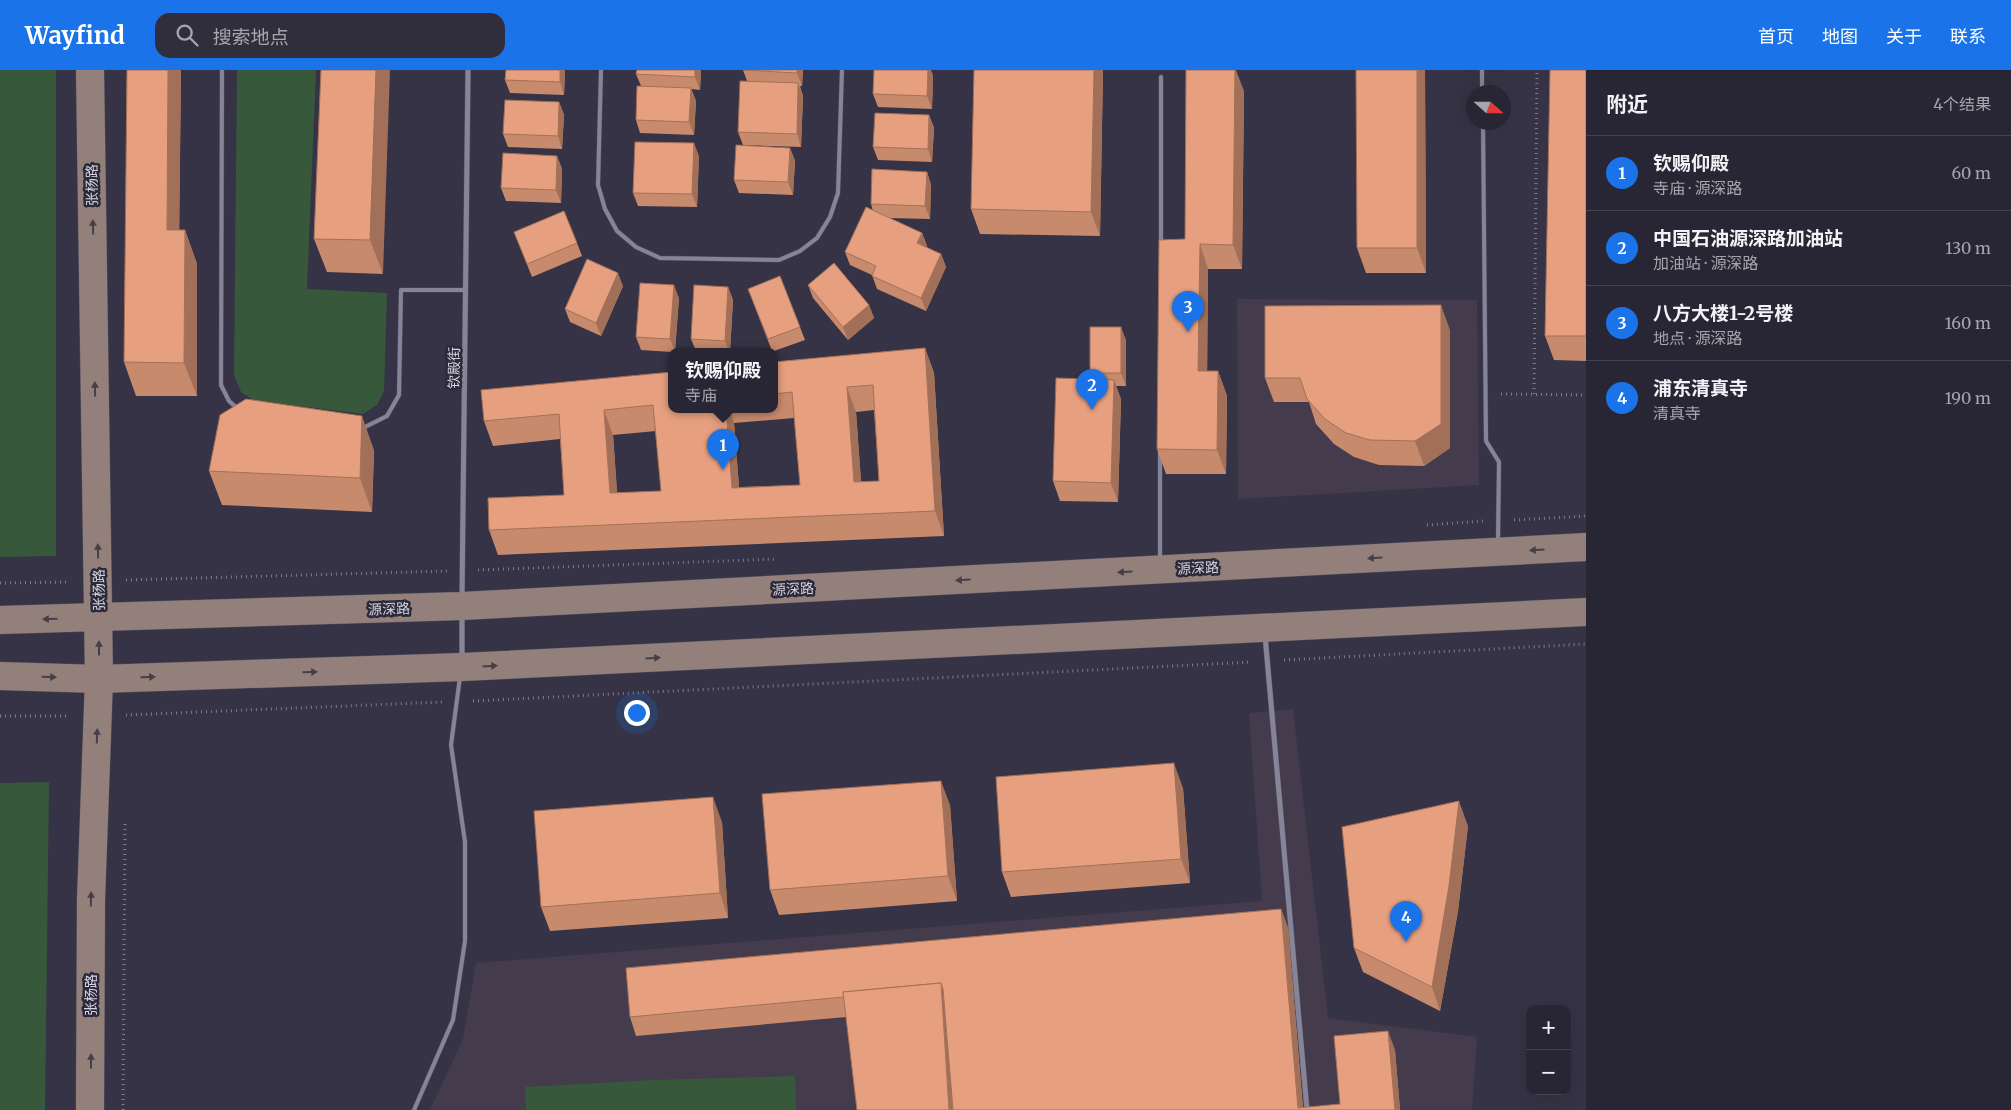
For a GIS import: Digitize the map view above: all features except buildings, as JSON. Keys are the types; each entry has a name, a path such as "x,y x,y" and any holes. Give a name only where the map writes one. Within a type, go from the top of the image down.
{"main road":[{"name":"张杨路","path":"90,70 99,618 98,716 91,900 90,1110"},
{"name":"源深路","path":"0,620 462,606 1586,547"},
{"path":"0,676 99,679 462,667 1586,612"}],"street":[{"name":"钦殿街","path":"462,667 468,70"},
{"path":"1265,628 1307,1110"},
{"path":"1279,918 1289,917"}],"lane":[{"path":"222,70 221,385 229,401 244,413"},
{"path":"601,70 598,185 605,209 617,232 636,246 660,258 779,260 800,251 817,238 830,217 838,193 842,70"},
{"path":"1482,70 1482,85"},
{"path":"1160,249 1162,77"},
{"path":"1483,130 1486,441 1499,462 1498,552"},
{"path":"354,427 364,428 387,416 400,395 401,290 466,290"},
{"path":"1160,447 1160,570"},
{"path":"414,1110 453,1020 465,941 465,842 451,745 462,667"}],"path":[{"path":"1534,394 1537,70"},
{"path":"1486,394 1586,395"},
{"path":"1422,525 1586,516"},
{"path":"0,583 463,571 779,559"},
{"path":"125,725 125,715 457,702 1586,644"},
{"path":"0,716 98,716"},
{"path":"123,1110 125,814"}],"shaded area":[{"path":"1237,299 1477,300 1479,485 1238,499"},
{"path":"1293,709 1328,1018 1477,1037 1472,1110 430,1110 463,1039 476,963 1262,901 1249,713"}],"green space":[{"path":"0,70 56,70 56,556 0,557"},
{"path":"237,70 316,70 307,289 387,293 384,391 377,405 363,414 253,400 241,392 234,375"},
{"path":"49,782 45,1110 0,1110 0,783"},
{"path":"795,1076 796,1110 526,1110 525,1087 654,1080"}],"place":[{"name":"八方大楼1-2号楼","path":"1188,332"},
{"name":"中国石油源深路加油站","path":"1092,410"},
{"name":"钦赐仰殿","path":"723,470"},
{"name":"浦东清真寺","path":"1406,942"}]}
